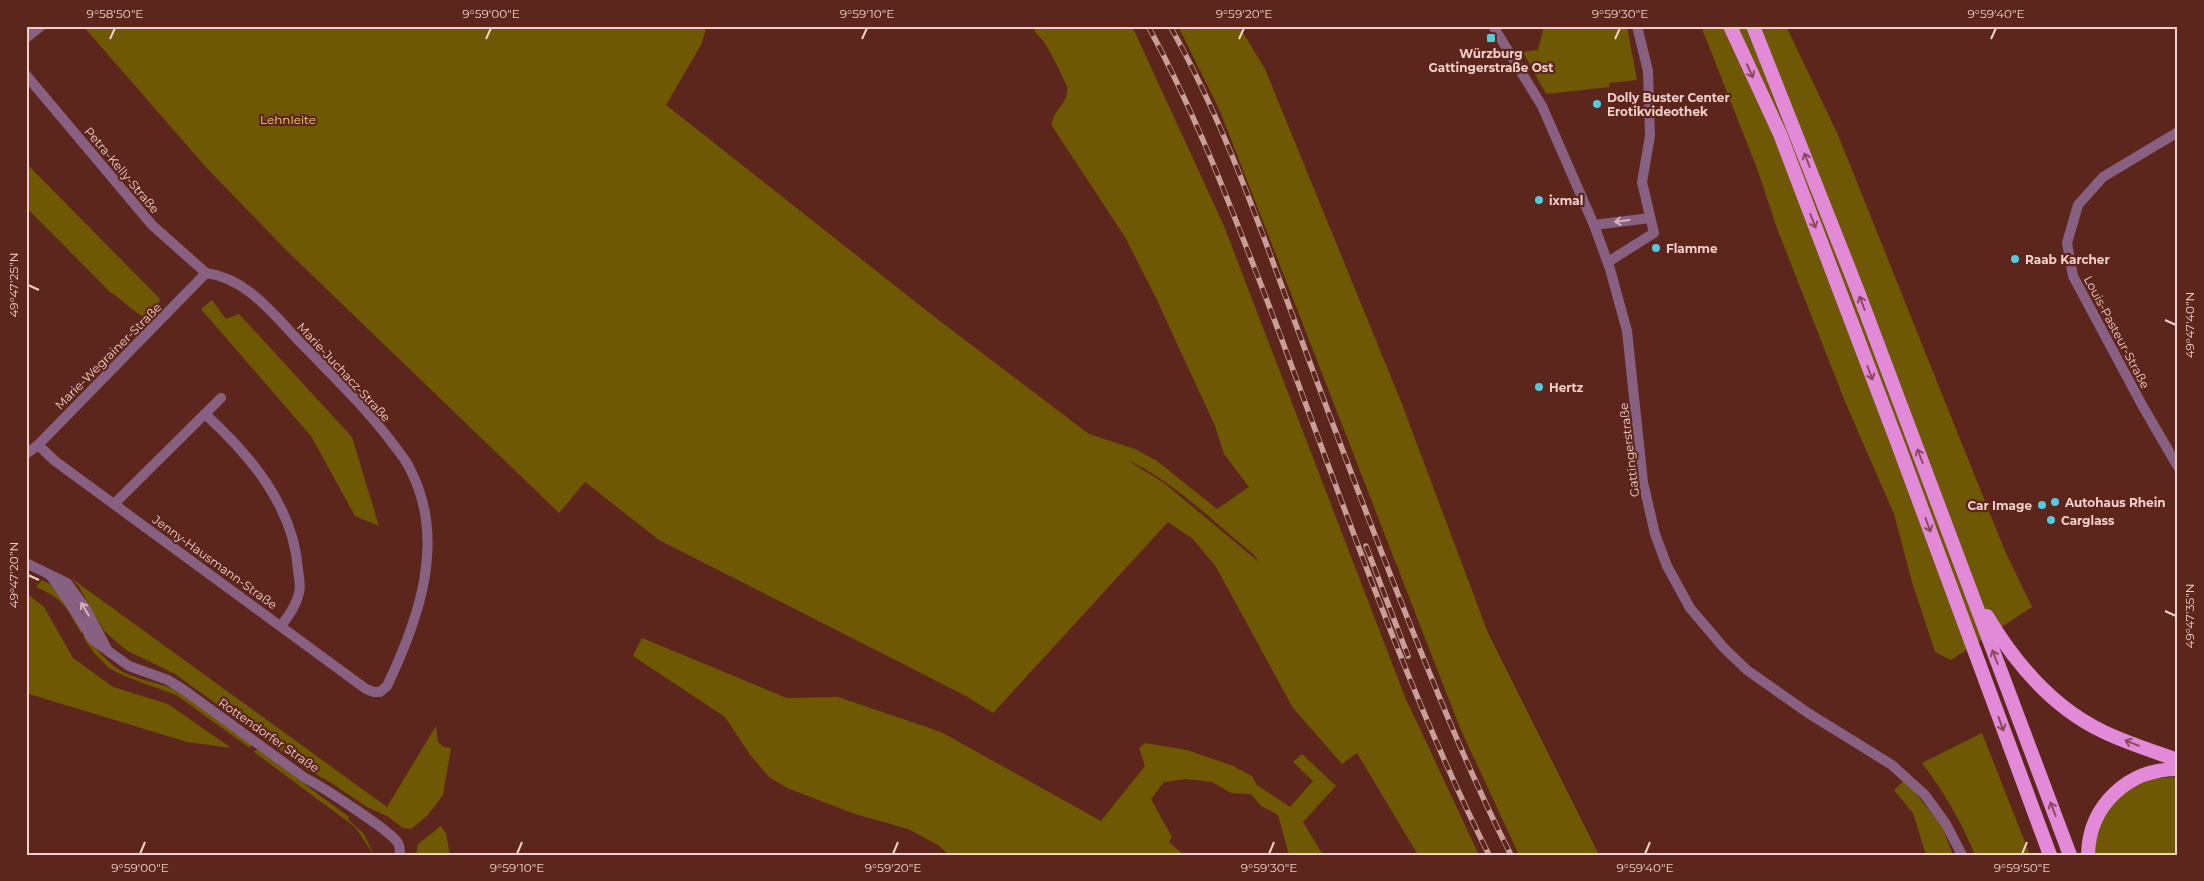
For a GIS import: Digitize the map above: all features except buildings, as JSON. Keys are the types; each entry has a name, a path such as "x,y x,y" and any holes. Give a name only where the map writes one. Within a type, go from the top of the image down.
{"highway":[{"path":"1730,26 1780,134 2050,855"},
{"path":"1753,26 1828,212 2070,855"},
{"path":"1968,583 2001,640 2035,682 2062,706 2102,731 2178,760"},
{"path":"2088,855 2096,817 2104,804 2116,791 2150,772 2178,769"}],"street":[{"path":"26,38 41,26"},
{"name":"Gattingerstraße","path":"1494,26 1542,106 1594,225 1608,262 1618,292 1627,331 1643,482 1655,534 1667,566 1690,608 1724,648 1747,670 1808,713 1892,765 1925,794 1946,824 1962,855"},
{"path":"1608,262 1654,233 1642,182 1650,136 1648,71 1637,26"},
{"name":"Petra-Kelly-Straße","path":"26,75 152,225 206,274"},
{"name":"Louis-Pasteur-Straße","path":"2178,132 2103,177 2078,205 2068,243 2074,276 2142,405 2178,467"},
{"path":"1594,225 1650,218"},
{"name":"Marie-Wegrainer-Straße","path":"26,454 38,445 206,274"},
{"name":"Marie-Juchacz-Straße","path":"206,274 222,275 236,282 256,298 346,390 385,433 410,467 422,496 428,521 424,583 409,636 387,686 380,692"},
{"path":"115,504 222,398"},
{"path":"206,414 233,440 270,487 297,548 300,591 294,609 282,626"},
{"name":"Jenny-Hausmann-Straße","path":"38,445 55,461 366,689 380,692"},
{"name":"Rottendorfer Straße","path":"26,563 50,575 68,600 92,640 129,666 168,680 184,690 305,778 325,788 398,843 400,855"}],"green space":[{"name":"Lehnleite","path":"83,26 707,26 701,45 666,105 936,318 1089,434 1135,449 1157,461 1217,509 1249,487 1224,454 1215,426 1156,298 1125,237 1052,126 1054,116 1066,98 1067,87 1048,49 1032,26 1132,26 1224,226 1405,697 1479,855 1418,855 1357,753 1342,764 1293,708 1216,567 1193,539 1168,522 993,713 966,696 659,540 585,482 559,513 286,250 205,166","holes":["1127,460 1144,468 1193,503 1253,554 1260,563 1164,483"]},
{"path":"1178,26 1239,26 1265,69 1400,399 1488,633 1599,855 1519,855 1460,728 1220,111"},
{"path":"1544,26 1627,26 1637,80 1609,83 1610,87 1546,94 1523,52 1538,50"},
{"path":"1701,26 1786,26 1838,135 2005,551 2032,607 1951,660 1935,652 1912,582 1894,514 1846,404 1778,231 1758,171"},
{"path":"26,163 159,298 160,301 145,317 110,292 26,207"},
{"path":"212,300 226,319 239,314 352,437 379,526 355,516 311,436 201,309"},
{"path":"71,578 387,807 436,726 438,742 444,747 451,748 443,795 428,815 411,829 403,828 387,816 367,807 330,782 306,769 175,674 126,650 104,631 79,587"},
{"path":"42,580 56,588 84,631 81,633 68,610 59,600 36,587"},
{"path":"26,593 44,607 73,658 113,687 168,704 231,748 187,742 26,693"},
{"path":"87,635 101,654 118,669 132,676 180,692 252,745 250,748 176,695 124,676 109,668 94,653 83,637"},
{"path":"642,638 787,698 838,697 941,732 1101,821 1145,766 1139,748 1145,743 1187,750 1233,766 1252,776 1257,785 1290,807 1313,781 1293,762 1302,754 1336,786 1303,822 1323,855 1289,855 1278,815 1261,806 1251,794 1231,793 1212,782 1186,779 1164,782 1151,799 1172,837 1169,842 1184,855 949,855 938,845 908,829 855,814 787,788 769,777 751,756 725,717 633,656"},
{"path":"1982,733 2030,855 1975,855 1952,807 1922,763"},
{"path":"257,749 349,817 348,819 364,834 374,855 355,827 254,752"},
{"path":"2178,778 2178,855 2091,855 2095,829 2117,795 2152,779"},
{"path":"1905,780 1942,826 1953,855 1926,855 1913,813 1894,790"},
{"path":"441,826 446,833 450,855 416,855 418,844"}],"railway":[{"path":"1148,26 1180,88 1221,184 1260,282 1396,643 1425,715 1489,855"},
{"path":"1170,26 1207,98 1239,173 1353,479 1413,632 1447,717 1511,855"},
{"path":"1366,546 1408,656"}],"place":[{"name":"Würzburg Gattingerstraße Ost","path":"1491,38"},
{"name":"Dolly Buster Center Erotikvideothek","path":"1597,104"},
{"name":"ixmal","path":"1539,200"},
{"name":"Flamme","path":"1656,248"},
{"name":"Raab Karcher","path":"2015,259"},
{"name":"Hertz","path":"1539,387"},
{"name":"Autohaus Rhein","path":"2055,502"},
{"name":"Car Image","path":"2042,505"},
{"name":"Carglass","path":"2051,520"}]}
